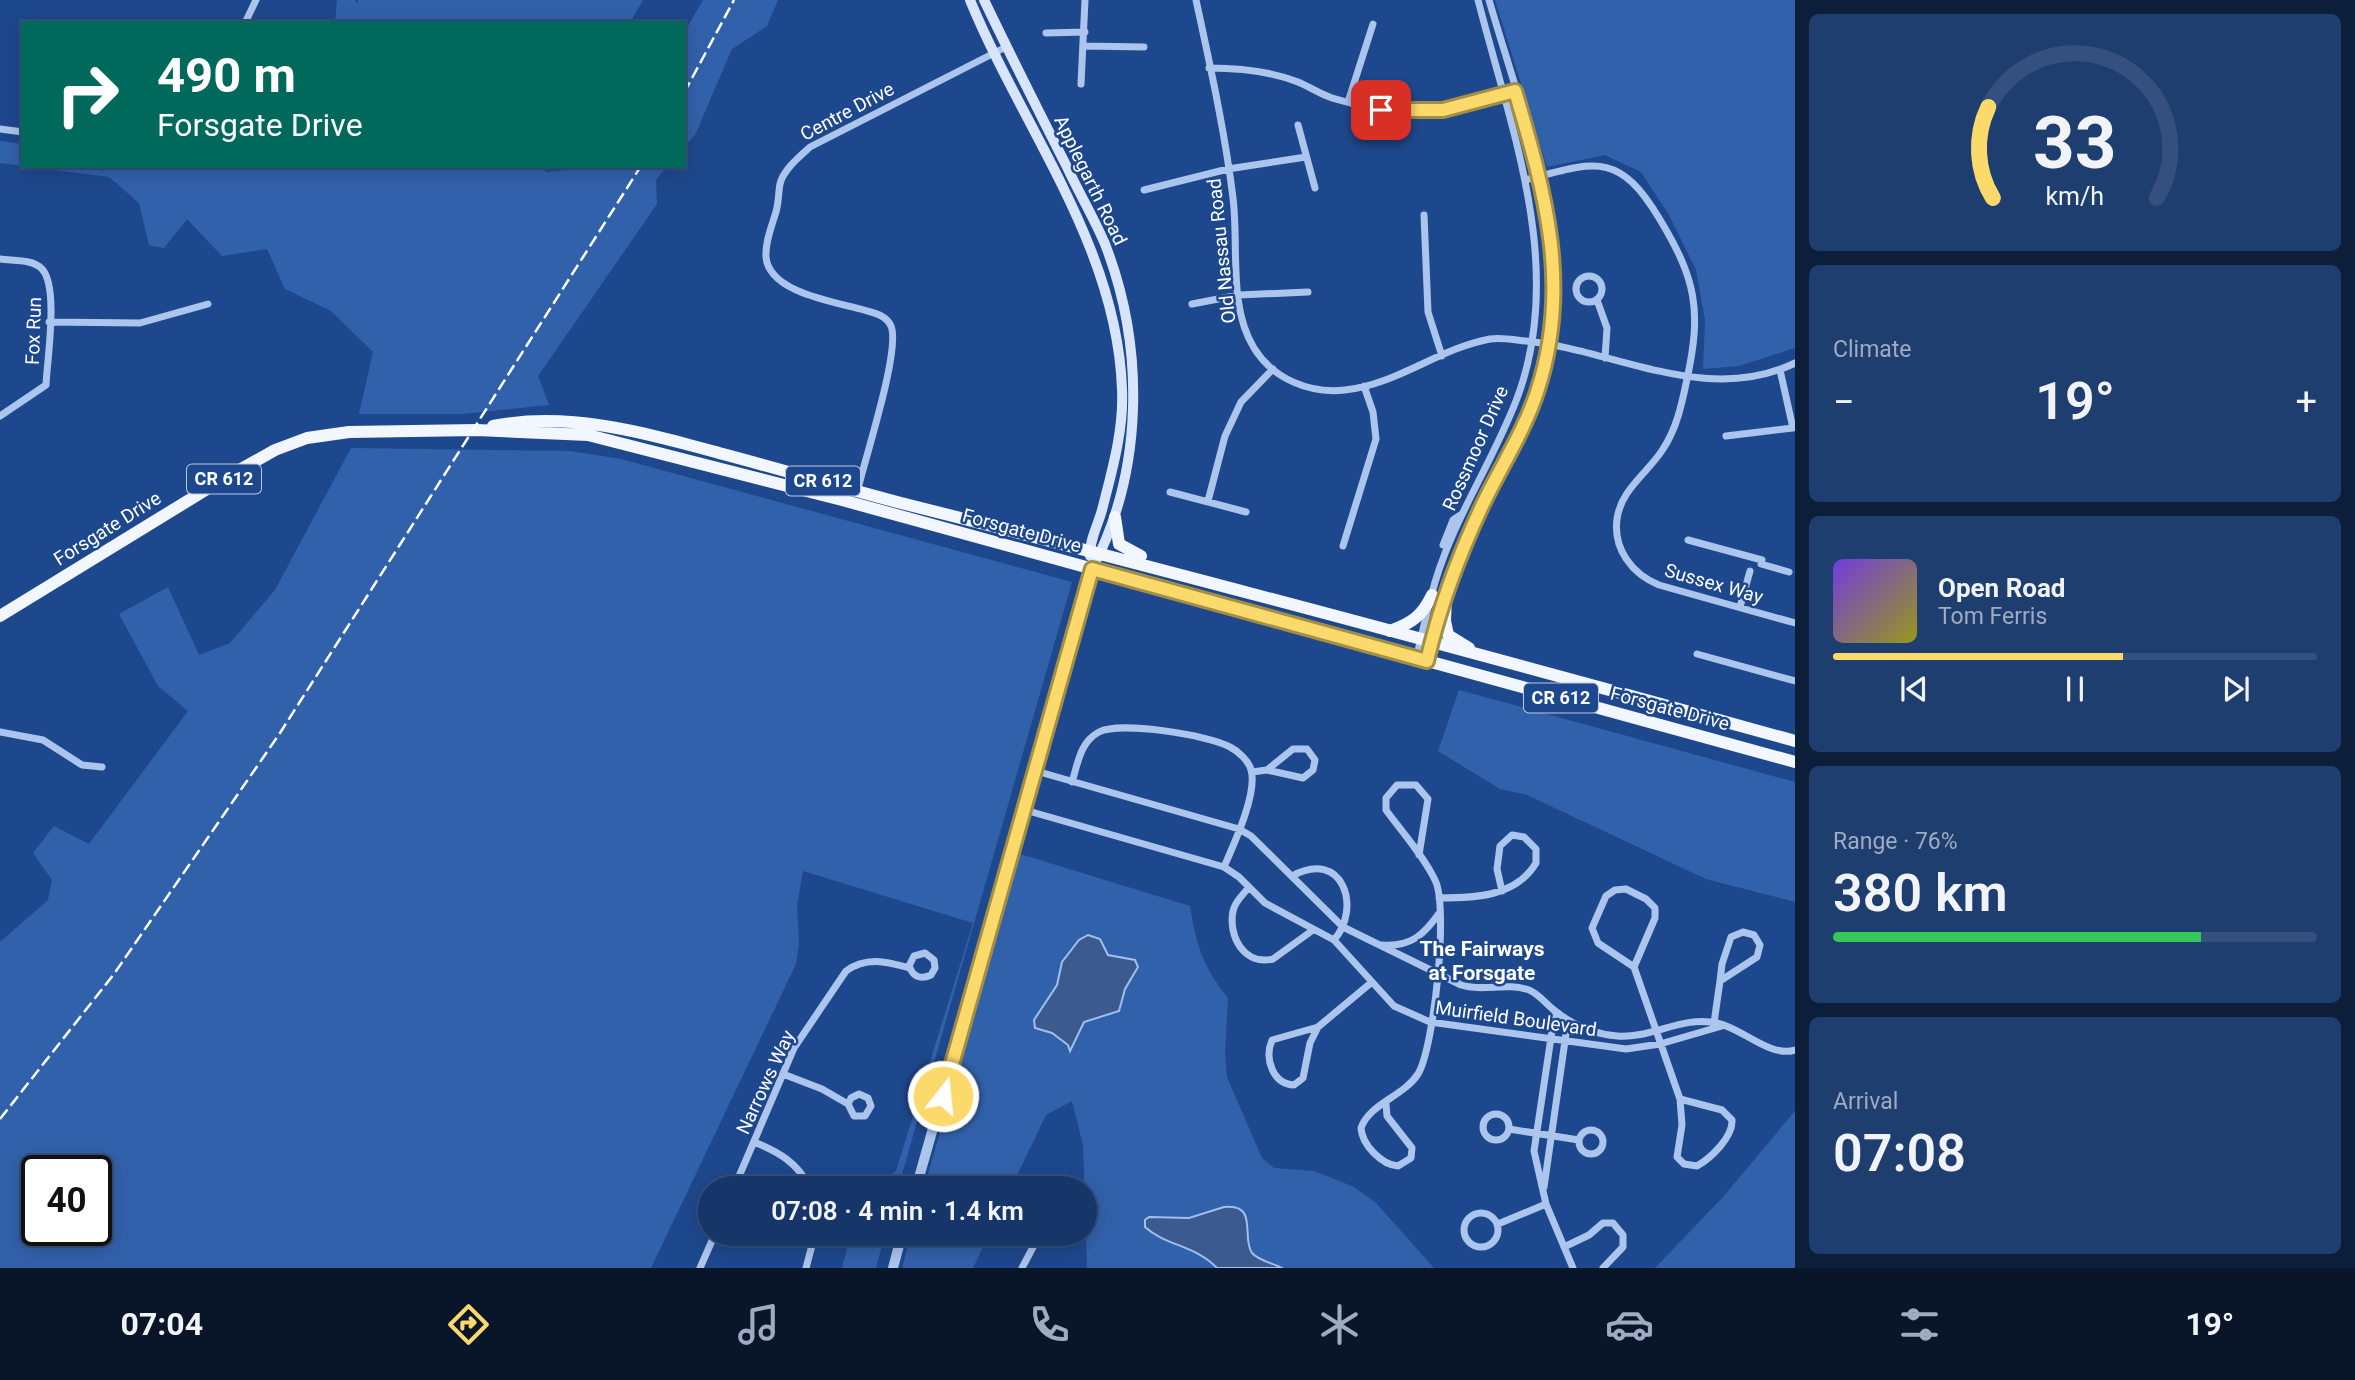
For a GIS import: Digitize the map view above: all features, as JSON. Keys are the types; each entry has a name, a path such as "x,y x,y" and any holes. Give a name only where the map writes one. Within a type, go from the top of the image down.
{"main road":[{"name":"Applegarth Road","path":"970,0 992,53 1086,234 1118,334 1122,392 1116,453 1092,569"},
{"name":"Applegarth Road","path":"984,0 1104,243 1128,332 1133,406 1132,437 1115,517 1095,552"},
{"name":"Forsgate Drive","path":"0,616 225,478 296,442 349,432 477,430 531,421 612,427 1092,569 1795,762"},
{"name":"Forsgate Drive","path":"856,497 1194,576 1795,741"},
{"path":"1115,517 1116,538 1124,549 1165,562 1194,576"},
{"path":"1390,631 1414,622 1425,610 1432,595"},
{"path":"1446,597 1445,621 1448,635 1492,659"}],"street":[{"path":"246,21 256,0"},
{"path":"1081,84 1085,46 1085,0"},
{"name":"Old Nassau Road","path":"1196,0 1228,169 1242,321 1248,336 1273,369 1287,379 1316,390 1347,390 1493,338 1549,345 1688,377 1723,380 1780,370 1795,363"},
{"name":"Rossmoor Drive","path":"1421,660 1439,566 1516,400 1531,342 1537,272 1525,180 1478,0"},
{"name":"Rossmoor Drive","path":"1426,641 1474,525 1532,405 1549,345 1554,271 1549,218 1540,176 1489,0"},
{"path":"1348,102 1373,24"},
{"path":"1046,33 1085,32"},
{"path":"1085,46 1144,47"},
{"name":"Centre Drive","path":"856,497 892,356 891,327 886,318 872,312 790,288 777,280 768,267 765,256 778,206 780,181 797,158 810,147 1006,47"},
{"path":"1209,68 1239,68 1264,73 1297,82 1348,102 1412,112 1443,110 1515,91"},
{"path":"1298,125 1314,188"},
{"path":"0,129 21,132"},
{"path":"1144,190 1228,169 1306,157"},
{"name":"Sussex Way","path":"1525,180 1583,165 1603,165 1632,180 1644,193 1687,269 1694,296 1695,342 1688,377 1678,415 1664,447 1623,500 1617,516 1617,535 1624,556 1644,579 1795,622"},
{"path":"1424,215 1428,312 1442,356"},
{"name":"Fox Run","path":"0,259 33,262 42,268 50,288 46,385 0,416"},
{"path":"1192,304 1239,295 1308,292"},
{"path":"1597,300 1607,328 1605,358"},
{"path":"49,322 140,323 208,304"},
{"path":"1208,501 1225,436 1241,402 1273,369"},
{"path":"1726,436 1793,428 1780,370"},
{"path":"1343,546 1376,439 1373,412 1364,386"},
{"path":"1516,400 1532,405"},
{"path":"1170,492 1246,512"},
{"path":"1461,517 1474,525"},
{"path":"1688,540 1762,559 1761,564 1788,572"},
{"path":"919,1176 1092,569"},
{"path":"1740,607 1751,570"},
{"path":"1697,654 1795,681"},
{"path":"1072,782 1085,744 1099,732 1117,727 1194,736 1222,743 1241,756 1252,772 1239,829 1224,867"},
{"path":"0,732 43,740 82,765 102,767"},
{"path":"1252,772 1268,770 1303,778 1313,770 1315,760 1307,750 1293,749 1268,770"},
{"name":"Muirfield Boulevard","path":"1036,771 1239,829 1251,836 1343,927 1470,988 1529,990 1568,1020 1597,1032 1619,1036 1656,1031 1683,1023 1714,1025 1726,1027 1778,1051 1795,1049"},
{"path":"1386,1104 1387,1116 1412,1148 1411,1158 1398,1166 1388,1164 1366,1143 1362,1135 1367,1116 1386,1104 1417,1076 1424,1060 1437,973 1441,912 1435,880 1386,810 1386,798 1398,785 1416,785 1428,799 1419,855"},
{"name":"Muirfield Boulevard","path":"1024,810 1224,867 1265,903 1334,940 1394,1006 1430,1022 1626,1049 1660,1044 1714,1025"},
{"path":"1439,898 1471,898 1502,891 1536,863 1536,849 1524,836 1512,835 1500,846 1497,869 1502,891"},
{"path":"1292,876 1315,867 1335,874 1345,895 1343,927 1334,940"},
{"path":"1249,887 1237,902 1233,918 1238,946 1251,957 1273,959 1313,930"},
{"path":"1634,967 1655,918 1655,908 1647,899 1626,889 1615,890 1606,896 1594,923 1593,933 1598,943 1634,967 1680,1099 1682,1125 1677,1157 1685,1164 1697,1166 1724,1141 1730,1132 1732,1120 1722,1110 1680,1099"},
{"path":"1378,945 1398,946 1412,942 1427,930 1441,912"},
{"path":"1714,1025 1722,964 1731,937 1742,932 1754,934 1760,945 1757,957 1720,981"},
{"name":"Narrows Way","path":"739,1176 794,1048 846,971 856,964 883,961 911,968 915,975 922,978 931,975 935,968 934,960 925,953 914,956 910,964"},
{"path":"1318,1027 1279,1035 1272,1040 1269,1051 1275,1077 1282,1083 1294,1085 1303,1078 1310,1043 1318,1027 1372,982"},
{"path":"1543,1191 1544,1134 1555,1011"},
{"path":"1568,1020 1536,1165 1546,1204 1573,1268"},
{"path":"783,1074 822,1089 848,1104"},
{"path":"1509,1129 1579,1140"},
{"path":"754,1142 790,1160 801,1176"},
{"path":"1497,1224 1546,1204"},
{"path":"1474,1213 1488,1213 1497,1224 1497,1236 1487,1246 1474,1246 1464,1236 1465,1223 1474,1213"},
{"path":"1564,1247 1589,1235 1602,1223 1613,1223 1623,1235 1623,1247 1603,1268"},
{"path":"700,1268 710,1246"},
{"path":"806,1268 812,1246"},
{"path":"893,1268 899,1246"},
{"path":"1022,1268 1034,1246"}],"shaded area":[{"path":"337,0 355,0 357,4 358,0 643,0 631,21 335,21"},
{"path":"703,0 778,0 767,26 732,49 695,135 686,145 686,30"},
{"path":"1495,0 1795,0 1795,348 1739,366 1703,369 1705,320 1696,270 1669,215 1641,172 1605,155 1547,167"},
{"path":"0,141 21,144 21,166 0,163"},
{"path":"39,168 547,168 545,172 590,168 665,168 656,180 657,204 538,376 549,405 463,414 359,414 373,352 331,311 285,289 267,249 222,256 187,219 164,248 149,245 139,203 109,177"},
{"path":"351,448 570,451 621,459 1072,582 901,1176 889,1176 896,1171 973,923 803,871 797,905 799,943 796,964 651,1268 0,1268 0,942 48,900 52,880 33,853 54,826 89,844 188,711 158,686 119,614 168,587 199,655 230,643 275,590"},
{"path":"1459,690 1795,782 1795,902 1706,879 1527,795 1500,789 1438,751"},
{"path":"1020,854 1190,906 1202,955 1212,976 1228,998 1225,1053 1227,1077 1262,1158 1274,1168 1314,1171 1354,1187 1376,1203 1434,1268 1087,1268 1086,1246 1097,1246 1097,1176 1084,1176 1083,1145 1072,1101 1046,1115 1017,1176 927,1176"},
{"path":"1088,935 1100,939 1108,955 1135,960 1138,967 1125,989 1119,1011 1084,1022 1070,1051 1068,1045 1052,1033 1035,1028 1034,1020 1057,985 1062,962 1079,940"},
{"path":"1795,1111 1795,1268 1655,1268 1723,1197"},
{"path":"1224,1207 1242,1210 1252,1253 1282,1268 1217,1268 1208,1260 1145,1227 1145,1220 1149,1217 1189,1218"},
{"path":"848,1246 882,1246 876,1268 842,1268"},
{"path":"908,1246 983,1246 973,1268 902,1268"}],"railway":[{"path":"686,89 734,0"},
{"path":"0,1119 114,974 280,733 640,168"}],"district":[{"name":"The Fairways at Forsgate","path":"1482,961"}],"route":[{"path":"943,1096 1092,569 1427,661 1461,555 1537,392 1553,321 1554,271 1549,218 1540,176 1515,91 1443,110 1381,110"}]}
